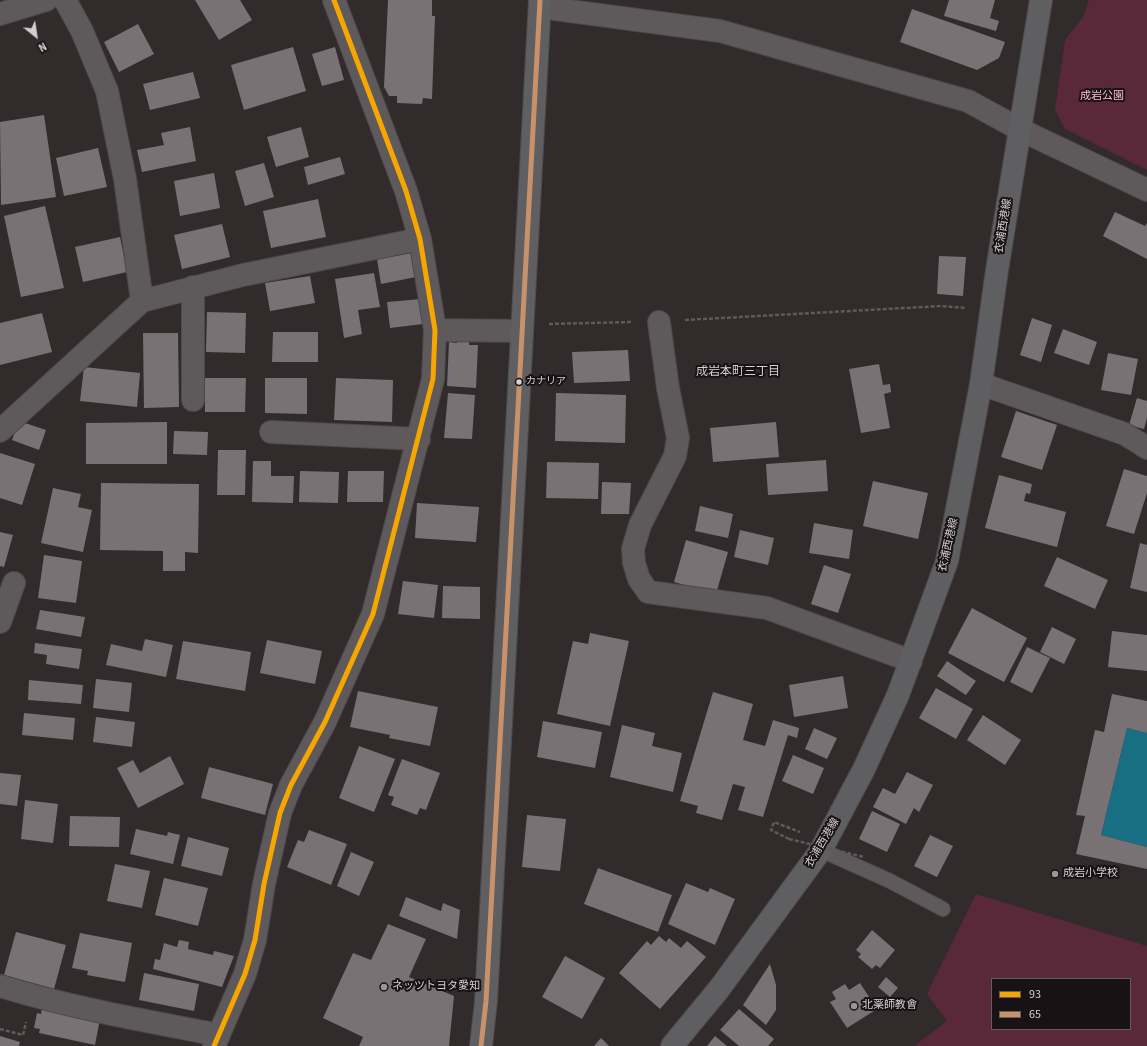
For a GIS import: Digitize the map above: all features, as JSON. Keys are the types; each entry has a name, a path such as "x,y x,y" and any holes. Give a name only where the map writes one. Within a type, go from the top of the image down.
{"main road":[{"name":"衣浦西港線","path":"672,1046 719,990 821,850 864,769 898,695 947,561 981,384 997,270 1041,0"},
{"path":"481,1046 486,1001 540,4"}],"street":[{"path":"0,14 46,0"},
{"path":"65,0 82,31 107,91 125,179 142,301"},
{"path":"0,986 33,996 217,1040 244,974 255,940 264,884 280,813 291,785 325,722 374,614 433,380 435,330 420,239 406,191 334,0"},
{"path":"540,4 720,31 968,101 1021,130 1147,190"},
{"path":"0,431 142,301 243,275 420,239"},
{"path":"193,287 193,400"},
{"path":"659,322 668,388 678,438 675,456 640,525 633,549 634,563 639,579 648,592 767,608 911,661"},
{"path":"435,330 522,331"},
{"path":"981,384 1125,434 1147,448"},
{"path":"271,432 419,438"},
{"path":"0,622 14,583"}],"lane":[{"path":"821,850 890,881 943,909"}],"path":[{"path":"547,325 659,322 941,306 969,308"},
{"path":"803,833 774,822 772,830 789,839 864,857"}],"green space":[{"name":"成岩公園","path":"1089,0 1147,0 1147,170 1065,129 1055,110 1065,40 1083,17"},
{"path":"976,894 1147,946 1147,1046 914,1046 947,1021 927,994"}],"water":[{"path":"1127,728 1147,733 1147,847 1101,835"}],"building":[{"path":"195,0 240,0 252,20 219,40"},
{"path":"388,0 432,0 432,16 435,16 432,99 423,98 422,104 397,103 397,96 389,96 384,87"},
{"path":"949,0 995,0 990,18 999,21 996,31 944,16"},
{"path":"912,9 1005,42 999,58 977,70 900,42"},
{"path":"138,24 154,54 119,72 104,42"},
{"path":"293,47 306,91 244,110 231,65"},
{"path":"335,47 344,80 322,86 312,54"},
{"path":"193,72 200,98 150,110 143,84"},
{"path":"44,115 56,197 1,205 0,122"},
{"path":"190,127 196,161 142,172 137,150 164,145 161,133"},
{"path":"301,127 309,157 276,167 267,137"},
{"path":"98,148 107,187 64,196 56,158"},
{"path":"340,157 345,174 308,185 304,167"},
{"path":"264,163 274,197 245,206 235,171"},
{"path":"214,173 220,208 180,216 174,181"},
{"path":"318,199 326,237 271,248 263,211"},
{"path":"45,206 64,288 21,297 4,216"},
{"path":"1115,212 1145,226 1147,223 1147,259 1103,236"},
{"path":"222,224 230,257 182,269 174,235"},
{"path":"120,237 127,272 83,282 75,247"},
{"path":"412,253 416,277 381,284 377,259"},
{"path":"939,256 966,257 963,296 937,294"},
{"path":"374,273 380,307 358,310 362,334 344,338 335,279"},
{"path":"310,276 315,303 270,311 265,283"},
{"path":"421,299 423,324 390,328 387,302"},
{"path":"207,312 246,313 245,353 206,352"},
{"path":"42,313 52,352 0,365 0,323"},
{"path":"1032,318 1052,325 1041,362 1020,355"},
{"path":"1063,329 1097,342 1089,365 1054,353"},
{"path":"273,332 318,332 318,362 272,362"},
{"path":"143,333 178,333 179,407 144,408"},
{"path":"457,338 469,338 469,345 478,345 476,388 447,386 449,342 457,343"},
{"path":"628,350 630,381 574,383 572,352"},
{"path":"1108,353 1138,359 1131,395 1101,390"},
{"path":"879,364 883,385 890,384 891,392 884,394 890,428 861,433 849,369"},
{"path":"84,367 140,373 137,407 80,401"},
{"path":"205,378 246,378 245,412 205,412"},
{"path":"265,378 307,378 307,414 265,413"},
{"path":"336,378 393,380 392,422 334,420"},
{"path":"448,393 475,395 472,439 444,438"},
{"path":"556,393 626,395 625,443 555,441"},
{"path":"1137,398 1147,401 1147,418 1144,429 1129,425"},
{"path":"1016,411 1057,425 1042,470 1001,457"},
{"path":"19,421 46,430 39,450 12,440"},
{"path":"167,422 167,464 86,464 86,423"},
{"path":"776,422 779,457 713,462 710,428"},
{"path":"174,431 208,432 207,455 173,454"},
{"path":"218,450 246,450 245,495 217,495"},
{"path":"0,453 35,464 22,505 0,498"},
{"path":"826,460 828,491 768,495 766,464"},
{"path":"253,461 271,461 271,476 294,476 293,503 252,502"},
{"path":"547,462 599,463 598,499 546,498"},
{"path":"1124,469 1147,476 1147,493 1134,534 1106,526"},
{"path":"300,471 339,472 338,503 299,502"},
{"path":"348,471 384,471 383,502 347,502"},
{"path":"999,475 1032,484 1030,494 1026,493 1024,501 1066,512 1057,547 985,528"},
{"path":"873,481 928,493 918,539 863,526"},
{"path":"602,482 631,483 629,514 601,514"},
{"path":"101,483 199,484 198,553 185,552 185,571 163,571 163,551 100,550"},
{"path":"53,488 81,494 78,507 92,510 83,552 41,543"},
{"path":"417,503 479,507 476,542 415,538"},
{"path":"700,506 733,514 728,538 695,531"},
{"path":"814,523 853,530 849,559 809,553"},
{"path":"740,530 774,538 768,565 734,557"},
{"path":"0,532 13,535 4,567 0,566"},
{"path":"686,540 728,552 716,594 674,582"},
{"path":"1140,543 1147,545 1147,592 1130,588"},
{"path":"44,555 82,561 76,603 38,598"},
{"path":"1057,557 1108,580 1095,609 1044,586"},
{"path":"824,565 851,574 838,613 811,604"},
{"path":"403,581 438,585 434,618 398,614"},
{"path":"443,586 480,587 480,619 442,618"},
{"path":"972,608 1027,638 1004,682 948,653"},
{"path":"40,610 85,617 81,637 36,629"},
{"path":"1052,627 1076,639 1064,664 1040,652"},
{"path":"1112,631 1147,635 1147,671 1108,667"},
{"path":"590,633 629,641 610,726 557,714 573,641 588,644"},
{"path":"145,639 173,645 166,677 106,665 111,644 142,651"},
{"path":"267,640 322,651 315,684 260,673"},
{"path":"183,641 251,652 245,691 176,679"},
{"path":"35,643 82,649 79,669 46,664 47,655 34,653"},
{"path":"1027,647 1050,658 1032,693 1010,682"},
{"path":"947,661 976,681 966,695 937,676"},
{"path":"843,676 848,708 794,717 789,685"},
{"path":"96,679 132,683 129,712 93,708"},
{"path":"29,680 83,685 81,704 28,700"},
{"path":"936,688 973,709 956,739 919,718"},
{"path":"358,691 438,707 430,746 389,738 390,735 350,727"},
{"path":"713,692 753,704 743,740 765,746 773,720 799,728 797,738 788,735 763,817 738,810 745,787 733,784 722,820 696,813 698,806 680,801"},
{"path":"1112,694 1147,701 1147,733 1127,728 1101,835 1147,847 1147,869 1076,854 1085,816 1076,815 1095,730 1104,732"},
{"path":"24,713 75,718 73,740 22,735"},
{"path":"983,715 1021,740 1005,765 967,740"},
{"path":"96,717 135,722 132,747 93,742"},
{"path":"543,721 602,732 595,768 537,757"},
{"path":"622,725 655,733 652,746 682,753 673,792 610,777"},
{"path":"814,728 837,738 827,759 805,749"},
{"path":"359,746 395,759 374,812 339,798"},
{"path":"793,755 824,768 813,794 782,781"},
{"path":"170,756 184,784 138,808 117,768 133,760 140,773"},
{"path":"402,759 440,773 426,810 420,808 417,815 391,805 394,797 388,795"},
{"path":"209,767 273,784 265,815 201,798"},
{"path":"907,772 933,785 919,812 914,808 906,824 873,807 883,788 895,794"},
{"path":"0,773 21,775 17,806 0,804"},
{"path":"25,800 58,804 53,843 21,839"},
{"path":"872,811 900,824 887,852 859,839"},
{"path":"527,815 566,819 560,871 522,867"},
{"path":"70,816 120,817 119,847 69,846"},
{"path":"136,829 167,836 168,832 180,835 173,864 130,854"},
{"path":"309,830 347,844 331,885 287,867 298,840 304,842"},
{"path":"930,835 953,846 937,877 914,866"},
{"path":"188,837 229,848 222,876 181,866"},
{"path":"351,852 374,862 359,896 337,886"},
{"path":"115,864 150,871 142,908 107,901"},
{"path":"598,868 672,895 658,932 584,904"},
{"path":"164,878 208,888 198,926 155,915"},
{"path":"686,883 708,892 710,888 735,899 715,945 668,924"},
{"path":"406,897 441,911 443,903 460,910 457,939 399,916"},
{"name":"ネッツトヨタ愛知","path":"388,924 426,939 409,977 454,996 449,1046 359,1046 363,1037 323,1018 353,953 371,960"},
{"name":"北薬師教會","path":"872,930 895,950 880,968 876,965 872,969 858,957 861,954 856,950"},
{"path":"16,932 66,945 54,989 4,975"},
{"path":"80,933 132,943 125,982 87,975 88,971 72,968"},
{"path":"659,936 666,942 669,938 681,948 687,941 706,957 660,1009 619,973 647,941 651,945"},
{"path":"179,940 189,942 188,949 213,955 214,951 234,956 222,987 153,969 155,959 160,960 164,943 177,947"},
{"path":"565,956 605,978 582,1019 542,997"},
{"path":"770,964 776,985 776,1010 766,1025 743,1005"},
{"path":"144,973 199,984 194,1011 139,1000"},
{"name":"北薬師教會","path":"886,977 898,988 890,997 878,987"},
{"name":"北薬師教會","path":"860,983 877,1009 847,1028 830,1002 836,999 832,992 845,984 849,990"},
{"path":"42,1007 100,1019 95,1045 39,1033 40,1029 34,1028 37,1013 41,1014"},
{"path":"739,1009 774,1039 768,1046 739,1046 720,1030"},
{"path":"0,1036 20,1042 19,1046 0,1046"},
{"path":"715,1036 727,1046 707,1046"},
{"path":"601,1038 609,1046 594,1046"}],"transit line":[{"name":"93","path":"214,1046 245,974 255,940 264,884 280,813 291,785 325,722 373,614 433,379 435,330 420,239 406,191 334,0"},
{"name":"65","path":"481,1046 486,1001 540,0"}],"place":[{"name":"カナリア","path":"519,382"},
{"name":"成岩小学校","path":"1055,874"},
{"name":"ネッツトヨタ愛知","path":"384,987"},
{"name":"北薬師教會","path":"854,1006"}],"district":[{"name":"成岩本町三丁目","path":"738,372"}]}
